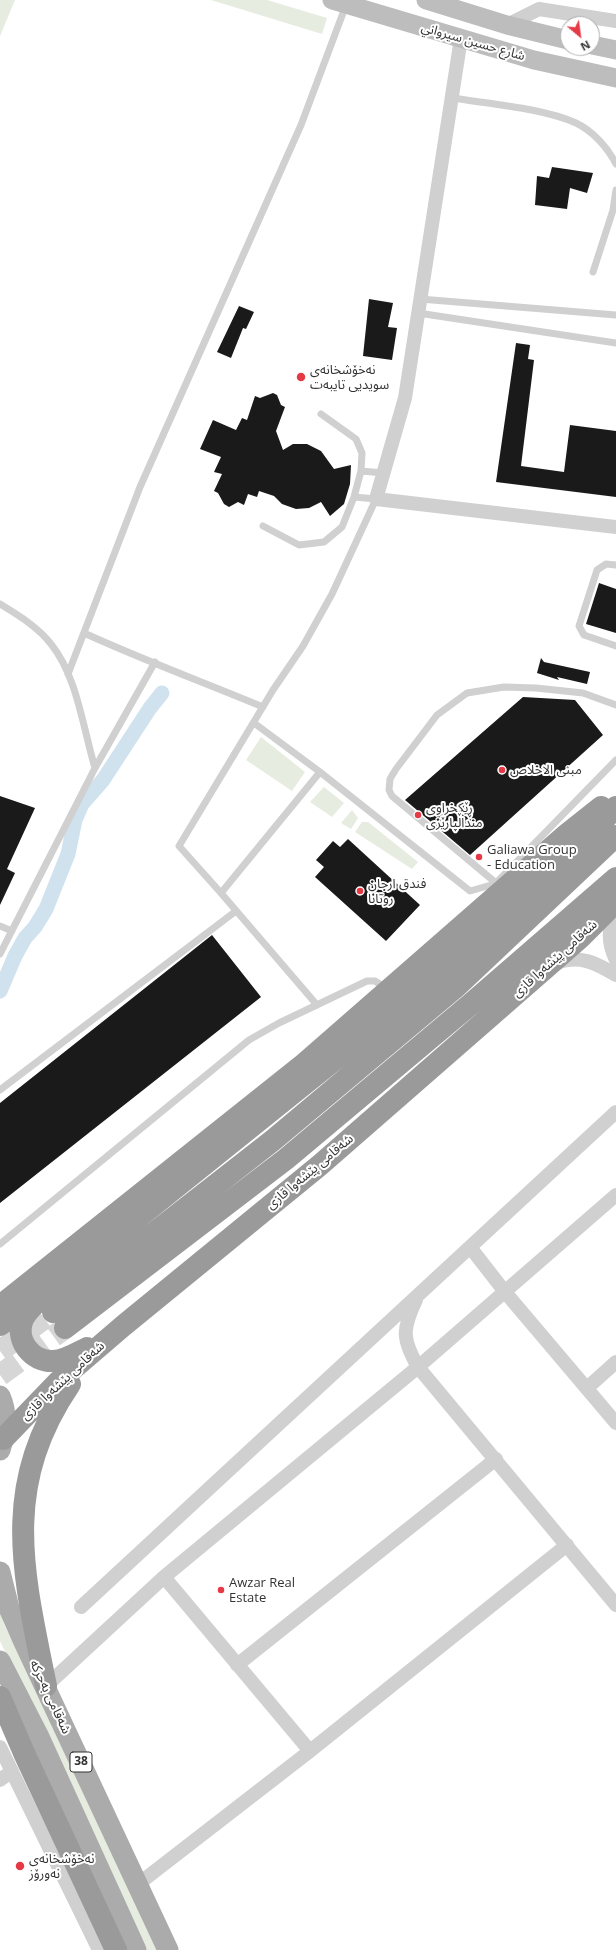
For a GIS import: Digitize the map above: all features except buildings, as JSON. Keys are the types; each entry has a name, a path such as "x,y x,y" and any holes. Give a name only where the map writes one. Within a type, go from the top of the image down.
{"highway":[{"path":"0,1306 305,1063 388,991 505,882 616,795"},
{"name":"شەقامی پێشەوا قازی","path":"54,1312 409,1000 587,838 616,807"},
{"name":"شەقامی پێشەوا قازی","path":"54,1312 272,1141 451,991 616,836"},
{"name":"شەقامی پێشەوا قازی","path":"0,1325 54,1312 286,1159 472,1003 616,878"},
{"name":"شەقامی پێشەوا قازی","path":"2,1445 59,1381 123,1326 320,1165 580,938 616,902"},
{"path":"46,1686 22,1559 20,1515 26,1473 42,1430 59,1399 83,1369 153,1302"},
{"path":"54,1312 22,1320 20,1330 22,1340 27,1349 34,1356 43,1360 53,1362 63,1360 123,1326"},
{"path":"0,1697 24,1753 116,1950"}],"main road":[{"name":"شەقامی پێشەوا قازی","path":"0,1396 5,1410 6,1424 2,1445"},
{"name":"شەقامی بەحرکە","path":"0,1572 9,1608 168,1950"},
{"name":"شەقامی بەحرکە","path":"0,1661 38,1737 136,1950"}],"street":[{"name":"شارع حسين سيرواني","path":"424,0 507,25 560,38"},
{"path":"418,26 424,0"},
{"name":"شارع حسين سيرواني","path":"339,2 534,60 616,78"},
{"path":"507,25 539,9 616,21"},
{"path":"461,38 453,98 405,398 376,499 616,527"},
{"path":"600,47 616,50"},
{"path":"616,913 609,930 609,940 616,960"},
{"path":"545,969 564,960 584,959 598,964 616,975"},
{"path":"81,1606 616,1112"},
{"path":"46,1686 164,1577 418,1367 616,1195"},
{"path":"470,1247 505,1292 616,1423"},
{"path":"420,1293 408,1316 405,1333 408,1348 418,1367 616,1605"},
{"path":"587,1388 616,1362"},
{"path":"237,1665 496,1459"},
{"path":"137,1885 310,1751 566,1545"},
{"path":"164,1577 310,1751"},
{"path":"0,1747 99,1950"},
{"path":"0,1780 12,1771"}],"lane":[{"path":"68,674 142,482 300,125 339,2"},
{"path":"453,98 550,114 577,123 593,134 609,152 616,164"},
{"path":"593,272 613,210 616,190"},
{"path":"420,299 616,315"},
{"path":"418,313 616,343"},
{"path":"262,526 299,545 324,542 342,527 354,497 361,471 362,453 356,439 321,414"},
{"path":"361,471 384,473"},
{"path":"317,1005 179,846 263,707 303,646 332,594 376,499 354,497"},
{"path":"616,564 606,564 597,570 579,626 584,635 616,646"},
{"path":"0,604 30,624 51,644 68,674 95,768"},
{"path":"84,633 126,652 155,662 263,707"},
{"path":"0,954 95,768 155,662"},
{"path":"505,882 392,796 389,790 390,780 396,769 437,715 467,693 504,687 536,688 583,693 616,705"},
{"path":"254,723 320,772 470,891 505,882 616,760"},
{"path":"221,893 320,772"},
{"path":"0,1090 236,911"},
{"path":"0,926 12,931"},
{"path":"0,1244 249,1040 269,1028 371,980 378,982 388,991"}],"shaded area":[{"path":"0,0 15,0 0,36"},
{"path":"211,0 267,0 327,18 322,34"},
{"path":"261,737 305,772 292,791 246,760"},
{"path":"324,787 344,803 332,817 310,802"},
{"path":"352,810 358,818 351,829 341,823"},
{"path":"362,822 368,822 418,862 412,869 355,832"},
{"path":"0,1612 4,1624 157,1950 146,1950 0,1641"}],"waterway":[{"path":"0,991 15,956 25,938 35,927 46,909 68,854 75,820 82,804 103,780 150,708 162,693"}],"tunnel":[{"path":"0,1351 53,1312"},
{"path":"0,1375 65,1328"}],"place":[{"name":"نەخۆشخانەی سویدیی تایبەت","path":"301,377"},
{"name":"مبنى الاخلاص","path":"502,770"},
{"name":"ڕێکخراوی منداڵپارێزی","path":"418,815"},
{"name":"Galiawa Group - Education","path":"479,857"},
{"name":"فندق ارجان روتانا","path":"360,891"},
{"name":"Awzar Real Estate","path":"221,1590"},
{"name":"نەخۆشخانەی نەورۆز","path":"20,1866"}]}
